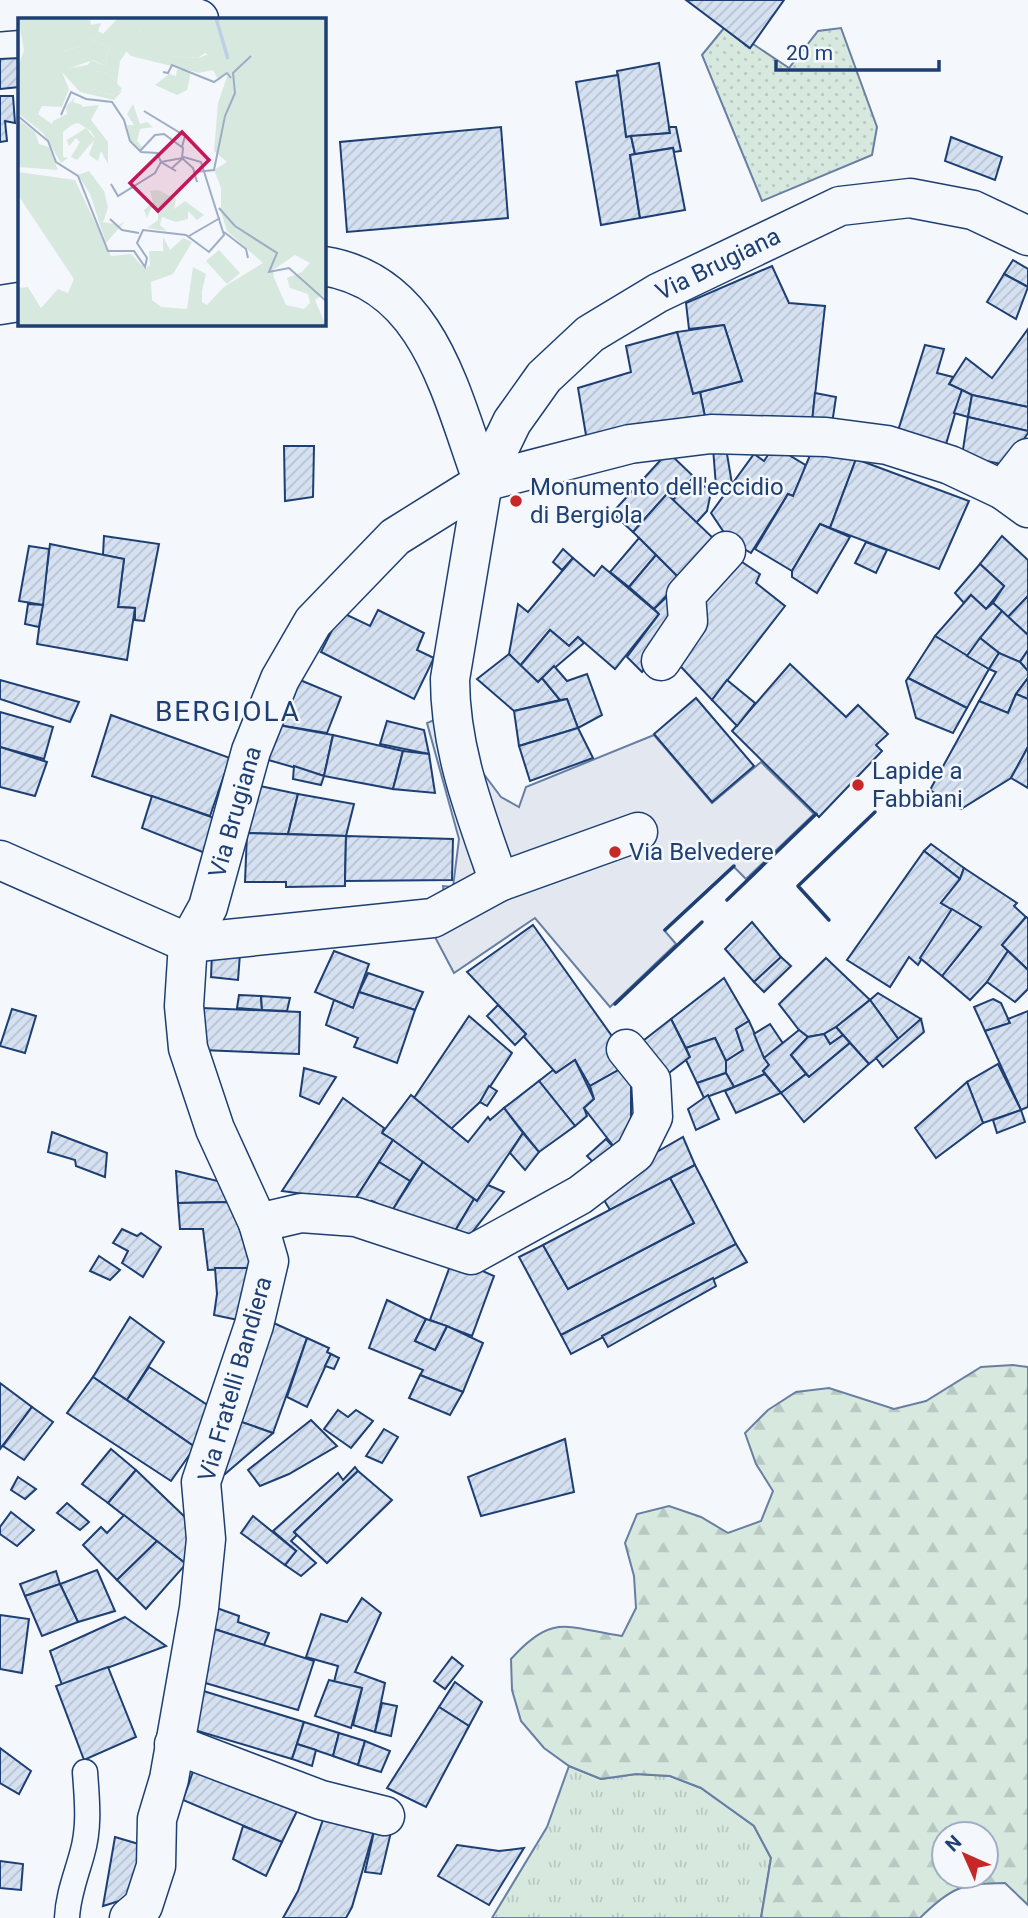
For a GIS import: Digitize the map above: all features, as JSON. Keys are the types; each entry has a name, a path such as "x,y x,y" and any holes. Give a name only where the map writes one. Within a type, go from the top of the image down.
{"street":[{"path":"0,12 135,2 184,10 198,18"},
{"name":"Via Brugiana","path":"499,882 460,768 450,713 454,645 483,482 512,422 544,376 590,334 658,293 840,206 910,198 973,210 1028,236"},
{"path":"326,266 350,271 378,286 407,308 436,357 483,482"},
{"path":"0,304 18,302"},
{"name":"Via Brugiana","path":"188,943 208,907 251,751 280,679 313,622 395,537 483,482 630,444 710,434 826,437 887,446 950,465 1015,499 1028,458"},
{"path":"661,661 688,621 686,595 726,551"},
{"path":"0,860 188,943 433,919 499,882 638,832"},
{"name":"Via Fratelli Bandiera","path":"129,1918 143,1906 156,1866 157,1819 199,1608 206,1539 201,1482 254,1325 268,1261 258,1223 215,1129 188,1048 184,1006 188,943"},
{"path":"258,1223 301,1213 356,1217 471,1255 580,1195 635,1153 653,1117 651,1080 626,1049"},
{"path":"174,1744 320,1800 385,1816"}],"lane":[{"path":"67,1918 68,1895 83,1852 89,1811 85,1772"}],"green space":[{"path":"724,28 749,48 753,44 789,68 818,31 841,28 877,127 872,155 762,201 702,55"},
{"path":"981,1367 1028,1367 1028,1905 1005,1883 1000,1883 1000,1820 930,1820 930,1890 956,1890 920,1918 761,1918 771,1858 754,1826 701,1788 670,1776 636,1774 601,1779 569,1766 544,1748 521,1721 512,1690 511,1659 538,1634 550,1629 574,1627 622,1636 636,1608 634,1576 625,1543 637,1514 669,1506 701,1517 728,1533 761,1521 773,1491 756,1464 745,1433 768,1410 796,1392 829,1388 894,1409 926,1401"},
{"path":"569,1766 601,1779 636,1774 670,1776 701,1788 754,1826 771,1858 761,1918 492,1918 547,1827"}],"shaded area":[{"name":"Via Belvedere","path":"450,713 477,765 501,797 519,807 526,787 654,735 712,803 761,762 814,814 746,879 733,866 664,930 676,944 610,1007 535,918 454,973 436,939 431,903 444,898 443,886 453,887 459,839 427,723"}],"building":[{"path":"686,0 784,0 750,48"},
{"path":"18,58 18,87 0,89 0,59"},
{"path":"659,63 670,133 626,137 617,71"},
{"path":"618,75 626,137 631,136 635,154 630,155 640,218 601,225 576,82"},
{"path":"0,96 13,96 15,123 5,121 7,141 0,142"},
{"path":"501,127 508,218 347,232 340,142"},
{"path":"669,127 676,127 681,151 674,152 673,148 635,154 631,136 670,133"},
{"path":"951,137 1002,157 995,180 945,161"},
{"path":"673,148 685,210 640,218 630,155"},
{"path":"1013,260 1028,269 1028,287 1004,274"},
{"path":"772,266 789,303 825,306 812,422 705,417 700,392 742,381 724,325 689,329 686,303"},
{"path":"1004,274 1028,287 1016,319 987,302"},
{"path":"724,325 742,381 693,394 677,332"},
{"path":"1028,329 1028,407 972,395 949,384 966,358 992,378"},
{"path":"677,332 693,394 700,392 705,417 587,441 578,388 631,372 626,346"},
{"path":"925,345 944,349 937,373 953,377 949,384 962,390 944,451 897,434"},
{"path":"962,390 972,395 968,417 954,413"},
{"path":"815,393 836,397 832,424 812,422"},
{"path":"972,395 1028,407 1028,431 968,417"},
{"path":"968,417 1028,433 1006,465 962,456"},
{"path":"284,446 314,446 313,497 285,501"},
{"path":"774,446 807,466 793,496 788,494 751,553 729,540 711,513 754,454 764,461"},
{"path":"713,448 726,448 732,484 716,486"},
{"path":"813,448 856,459 830,528 820,524 792,571 755,549 788,494 793,496"},
{"path":"668,452 694,477 673,500 667,494 633,532 612,513"},
{"path":"856,459 969,501 939,569 830,528"},
{"path":"694,477 711,492 707,511 696,523 673,500"},
{"path":"667,494 714,539 681,580 633,532"},
{"path":"820,524 850,537 817,593 792,577 792,571"},
{"path":"104,536 159,544 144,621 135,620 135,608 118,607 124,559 103,555"},
{"path":"1002,536 1028,560 1028,596 1008,617 993,603 1004,586 980,564"},
{"path":"639,538 656,555 629,587 610,572"},
{"path":"866,542 887,550 876,573 855,563"},
{"path":"50,544 124,559 118,607 135,608 127,660 37,644"},
{"path":"29,546 49,549 43,605 19,601"},
{"path":"563,549 573,558 562,570 553,562"},
{"path":"656,555 681,580 654,609 629,587"},
{"path":"573,558 594,576 602,566 659,614 615,669 578,637 569,646 550,630 520,666 509,654 518,604 528,612"},
{"path":"739,560 760,574 756,583 785,606 712,700 670,655 692,612"},
{"path":"980,564 1004,586 986,609 971,595 964,603 955,593"},
{"path":"674,590 679,629 642,672 627,657 659,614 654,609"},
{"path":"971,595 986,609 993,603 1002,611 967,656 935,636"},
{"path":"1028,596 1028,635 1008,617"},
{"path":"28,604 43,605 39,627 25,624"},
{"path":"378,610 424,633 417,650 434,658 414,699 321,652 341,612 370,626"},
{"path":"1002,611 1028,635 1028,650 1020,662 1003,656 980,638"},
{"path":"550,630 569,646 578,637 584,643 538,682 520,666"},
{"path":"935,636 989,669 967,708 908,678"},
{"path":"980,638 999,653 989,669 967,656"},
{"path":"1028,650 1028,671 1020,662"},
{"path":"999,653 1020,662 1028,671 1028,678 1016,694 1008,713 979,701 996,672 989,669"},
{"path":"509,654 538,682 542,678 560,700 514,711 477,679"},
{"path":"790,664 846,717 858,705 888,734 876,745 882,751 819,817 732,731"},
{"path":"554,666 567,681 587,674 602,715 578,728 567,699 560,700 542,678"},
{"path":"908,678 967,708 953,733 916,718 906,681"},
{"path":"1028,678 1028,699 1016,694"},
{"path":"0,680 79,702 70,722 0,699"},
{"path":"300,680 341,697 327,733 278,725"},
{"path":"727,680 755,703 737,726 712,700"},
{"path":"1016,694 1028,699 1028,747 1011,778 961,809 930,790 979,701 1008,713"},
{"path":"696,698 754,766 712,802 654,734"},
{"path":"567,699 578,728 519,746 514,711"},
{"path":"0,712 53,727 44,759 0,747"},
{"path":"111,715 230,758 210,816 92,776"},
{"path":"387,721 424,730 429,754 380,744"},
{"path":"278,725 333,735 324,776 265,759"},
{"path":"578,728 593,758 530,781 519,746"},
{"path":"333,735 403,751 393,789 324,776"},
{"path":"0,747 47,762 35,796 0,787"},
{"path":"1028,747 1028,788 1011,778"},
{"path":"403,751 429,754 435,793 393,789"},
{"path":"294,766 324,776 321,785 293,779"},
{"path":"260,786 298,794 288,834 247,833"},
{"path":"298,794 354,804 346,836 288,834"},
{"path":"152,796 217,819 205,853 142,828"},
{"path":"247,833 346,836 345,886 286,887 286,882 245,882"},
{"path":"346,836 453,839 452,880 345,881"},
{"path":"931,844 964,868 960,879 924,851"},
{"path":"924,851 960,879 941,903 952,909 918,965 909,957 890,987 847,960"},
{"path":"964,868 1017,903 1014,906 1026,917 1002,945 1008,951 987,982 970,1000 942,976 981,927 941,903 960,879"},
{"path":"952,909 981,927 942,976 920,958"},
{"path":"1026,917 1028,918 1028,970 1002,945"},
{"path":"752,922 781,957 754,982 725,949"},
{"path":"533,925 631,1063 590,1086 575,1060 556,1073 524,1037 526,1034 467,972"},
{"path":"334,951 369,964 353,1008 315,992"},
{"path":"1008,951 1028,970 1028,989 1015,1002 987,982"},
{"path":"212,953 240,954 238,980 211,977"},
{"path":"781,957 791,966 764,992 754,982"},
{"path":"826,958 870,1000 836,1027 824,1034 808,1037 799,1030 779,1004"},
{"path":"368,973 423,992 415,1010 359,992"},
{"path":"724,978 749,1021 736,1029 743,1050 726,1061 715,1038 686,1048 671,1019"},
{"path":"359,992 415,1010 397,1063 354,1047 358,1038 326,1025 334,1000 353,1008"},
{"path":"878,993 921,1019 899,1040 870,1000"},
{"path":"239,995 261,996 262,1010 237,1008"},
{"path":"261,996 290,998 287,1011 262,1010"},
{"path":"993,999 1001,1003 1010,1023 985,1031 974,1007"},
{"path":"870,1000 899,1040 869,1064 836,1027"},
{"path":"498,1005 526,1034 515,1045 487,1016"},
{"path":"202,1008 300,1012 299,1054 202,1050"},
{"path":"12,1009 36,1016 25,1053 0,1046"},
{"path":"1028,1011 1028,1107 1021,1110 985,1031 1010,1023 1008,1019"},
{"path":"469,1016 512,1053 480,1102 451,1129 414,1098"},
{"path":"671,1019 690,1057 661,1079 639,1044"},
{"path":"921,1019 924,1032 883,1067 876,1058"},
{"path":"749,1021 769,1065 763,1071 765,1074 734,1087 726,1073 726,1061 743,1050 736,1029"},
{"path":"770,1024 784,1045 764,1058 754,1034"},
{"path":"836,1027 843,1035 830,1044 824,1034"},
{"path":"799,1030 808,1037 791,1055 806,1074 781,1093 763,1071 769,1065 764,1058"},
{"path":"824,1034 830,1044 843,1035 850,1043 809,1077 791,1055 808,1037"},
{"path":"715,1038 726,1061 726,1073 697,1083 686,1060 690,1057 686,1048"},
{"path":"850,1043 869,1064 804,1122 781,1093 806,1074 809,1077"},
{"path":"575,1060 594,1099 584,1108 587,1116 575,1126 539,1081 553,1070 556,1073"},
{"path":"631,1063 631,1136 618,1152 584,1108 594,1099 590,1086"},
{"path":"998,1064 1021,1110 983,1123 967,1082"},
{"path":"304,1068 336,1077 319,1104 300,1096"},
{"path":"726,1073 734,1087 704,1098 697,1083"},
{"path":"765,1074 781,1093 736,1113 725,1091"},
{"path":"539,1081 575,1126 539,1152 504,1108"},
{"path":"967,1082 983,1123 936,1158 915,1128"},
{"path":"489,1086 497,1091 487,1106 480,1102"},
{"path":"411,1095 468,1142 488,1117 490,1120 504,1108 523,1133 477,1201 382,1133"},
{"path":"708,1095 719,1119 696,1130 688,1109"},
{"path":"343,1098 384,1128 382,1133 393,1140 354,1201 282,1191"},
{"path":"1021,1110 1025,1122 997,1133 993,1120"},
{"path":"52,1132 107,1153 105,1177 76,1166 75,1160 48,1152"},
{"path":"523,1133 539,1152 525,1170 510,1153"},
{"path":"683,1137 695,1165 610,1210 601,1195 655,1153"},
{"path":"606,1139 618,1152 602,1171 587,1156"},
{"path":"393,1140 423,1162 410,1181 379,1162"},
{"path":"379,1162 410,1181 392,1211 372,1201 369,1209 354,1201"},
{"path":"423,1162 474,1199 452,1236 390,1214"},
{"path":"695,1165 736,1244 561,1335 519,1257 543,1245 568,1289 694,1223 670,1178"},
{"path":"176,1171 222,1182 230,1202 178,1203"},
{"path":"670,1178 694,1223 568,1289 543,1245"},
{"path":"488,1185 504,1192 466,1240 452,1236 474,1199 477,1201"},
{"path":"230,1202 249,1229 250,1268 208,1270 203,1229 180,1229 178,1203"},
{"path":"122,1229 137,1236 141,1233 161,1247 143,1277 122,1263 128,1251 113,1243"},
{"path":"736,1244 747,1262 571,1354 561,1335"},
{"path":"99,1256 120,1270 110,1280 90,1271"},
{"path":"453,1258 494,1276 472,1336 430,1320"},
{"path":"215,1268 250,1268 243,1321 214,1315 217,1294"},
{"path":"713,1278 716,1286 608,1347 602,1336"},
{"path":"387,1300 426,1319 415,1341 435,1350 447,1326 483,1343 463,1392 420,1375 423,1370 369,1348"},
{"path":"130,1317 164,1342 127,1400 93,1377"},
{"path":"426,1319 447,1326 435,1350 415,1341"},
{"path":"267,1320 307,1338 273,1433 233,1419"},
{"path":"307,1338 329,1348 327,1352 331,1354 307,1407 287,1397"},
{"path":"331,1354 339,1358 334,1369 325,1366"},
{"path":"149,1367 212,1408 195,1447 127,1400"},
{"path":"420,1375 463,1392 450,1415 409,1398"},
{"path":"93,1377 195,1447 171,1481 67,1413"},
{"path":"0,1383 32,1407 0,1449"},
{"path":"32,1407 53,1422 24,1460 3,1446"},
{"path":"338,1410 348,1417 356,1410 373,1421 351,1448 324,1429"},
{"path":"233,1419 273,1433 225,1474 216,1470"},
{"path":"311,1420 337,1446 289,1474 260,1486 248,1470"},
{"path":"384,1429 398,1437 382,1463 366,1456"},
{"path":"565,1439 574,1492 481,1516 468,1477"},
{"path":"111,1449 136,1470 108,1503 82,1484"},
{"path":"355,1467 358,1471 294,1532 297,1535 291,1541 316,1563 301,1576 285,1565 296,1551 273,1531 338,1473 343,1480"},
{"path":"136,1470 189,1521 186,1564 108,1503"},
{"path":"358,1471 392,1500 327,1563 294,1532"},
{"path":"18,1477 36,1489 25,1499 11,1490"},
{"path":"67,1503 89,1522 80,1530 57,1513"},
{"path":"11,1512 34,1530 17,1546 0,1534 0,1527"},
{"path":"124,1515 157,1541 117,1580 83,1545 101,1527 107,1533"},
{"path":"253,1516 296,1551 285,1565 241,1533"},
{"path":"157,1541 186,1564 146,1609 117,1580"},
{"path":"97,1570 115,1611 78,1622 60,1584"},
{"path":"56,1571 60,1584 25,1596 20,1584"},
{"path":"60,1584 78,1622 42,1636 25,1596"},
{"path":"362,1598 381,1613 355,1672 385,1683 375,1732 353,1725 362,1688 334,1682 338,1666 306,1657 321,1614 347,1622"},
{"path":"214,1607 239,1616 238,1622 269,1633 264,1645 208,1627"},
{"path":"0,1615 29,1619 22,1673 0,1669"},
{"path":"125,1617 166,1646 62,1685 50,1651"},
{"path":"208,1627 314,1661 298,1710 195,1680"},
{"path":"452,1657 463,1666 445,1689 434,1681"},
{"path":"108,1667 136,1737 84,1760 56,1686"},
{"path":"329,1680 362,1688 351,1728 315,1716"},
{"path":"455,1682 482,1702 469,1726 439,1707"},
{"path":"197,1689 304,1722 292,1759 191,1729"},
{"path":"382,1703 397,1706 391,1736 375,1732"},
{"path":"439,1707 469,1726 426,1807 387,1788"},
{"path":"304,1722 339,1733 333,1756 297,1744"},
{"path":"339,1733 365,1741 358,1765 333,1756"},
{"path":"365,1741 390,1751 381,1772 358,1765"},
{"path":"297,1744 316,1750 312,1766 292,1759"},
{"path":"0,1748 31,1771 19,1794 0,1783"},
{"path":"197,1760 300,1805 282,1842 183,1800"},
{"path":"325,1814 375,1827 352,1907 346,1918 283,1918 298,1891"},
{"path":"243,1826 282,1842 266,1876 233,1859"},
{"path":"375,1827 391,1832 381,1874 365,1872"},
{"path":"115,1837 142,1845 129,1898 103,1906"},
{"path":"457,1845 499,1851 524,1848 489,1905 438,1876"},
{"path":"0,1861 23,1864 21,1890 0,1888"}],"wall":[{"path":"829,920 798,886 875,812"},
{"path":"727,900 816,814"},
{"path":"665,930 734,866"},
{"path":"615,1004 702,922"}],"place":[{"name":"Monumento dell'eccidio di Bergiola","path":"516,501"},
{"name":"Lapide a Fabbiani","path":"858,785"},
{"name":"Via Belvedere","path":"615,852"}],"district":[{"name":"BERGIOLA","path":"228,711"}]}
